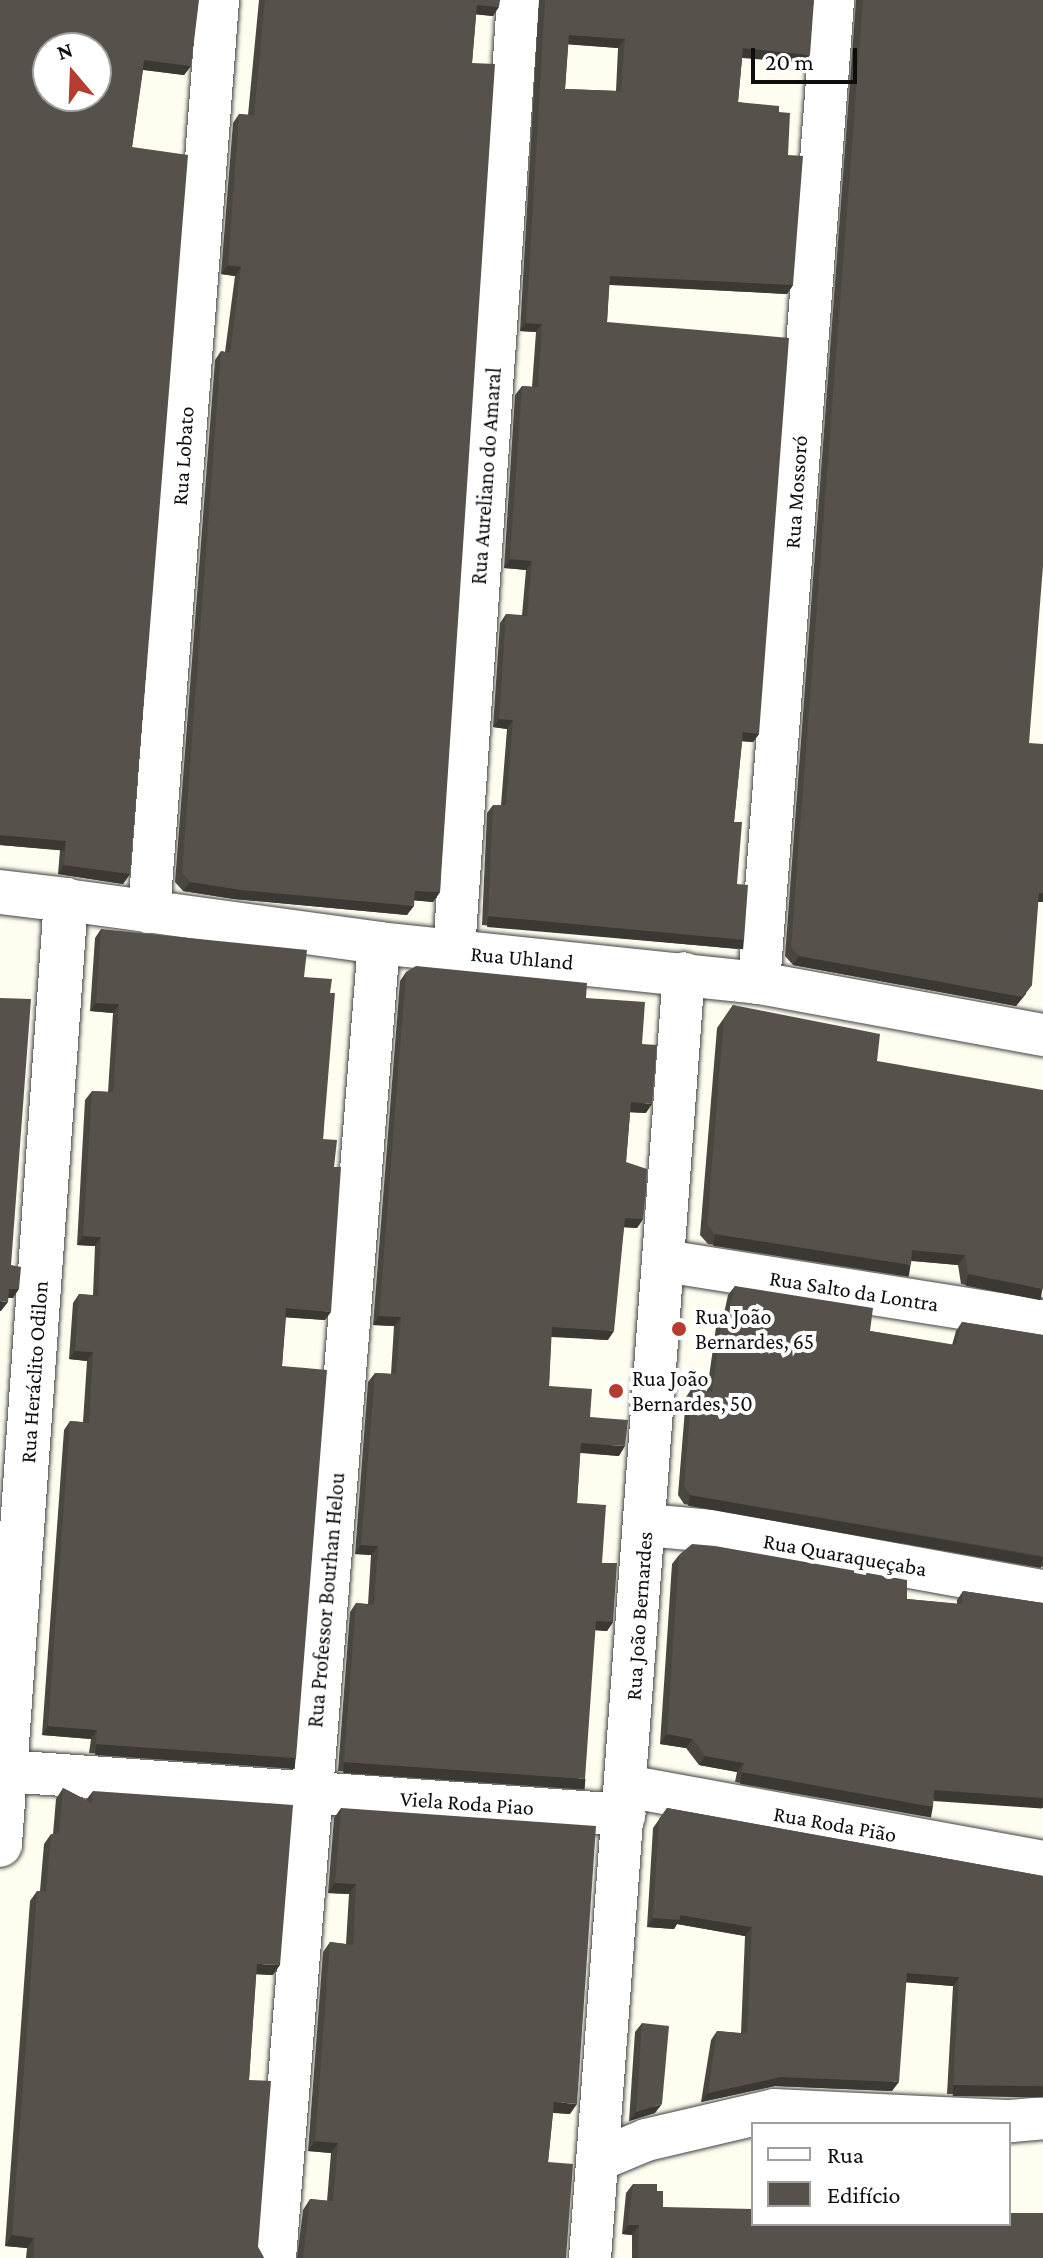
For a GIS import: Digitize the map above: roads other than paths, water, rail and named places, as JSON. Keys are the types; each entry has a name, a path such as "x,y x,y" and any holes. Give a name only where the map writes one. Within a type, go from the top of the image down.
{"street":[{"name":"Rua Lobato","path":"149,912 218,0"},
{"name":"Rua Aureliano do Amaral","path":"454,951 518,0"},
{"name":"Rua Mossoró","path":"759,983 833,0"},
{"name":"Rua Uhland","path":"0,892 379,943 759,983 1043,1035"},
{"name":"Rua Heráclito Odilon","path":"0,1845 66,900"},
{"name":"Rua Professor Bourhan Helou","path":"275,2258 379,943"},
{"name":"Rua João Bernardes","path":"590,2258 684,973"},
{"name":"Rua Salto da Lontra","path":"665,1261 1043,1321"},
{"name":"Rua Quaraqueçaba","path":"646,1525 712,1531 1043,1591"},
{"name":"Viela Roda Piao","path":"5,1756 311,1793 625,1801"},
{"name":"Rua Roda Pião","path":"625,1801 1043,1862"},
{"path":"598,2160 646,2140 774,2110 1011,2121 1043,2118"}],"place":[{"name":"Rua João Bernardes, 65","path":"679,1329"},
{"name":"Rua João Bernardes, 50","path":"616,1391"}]}
